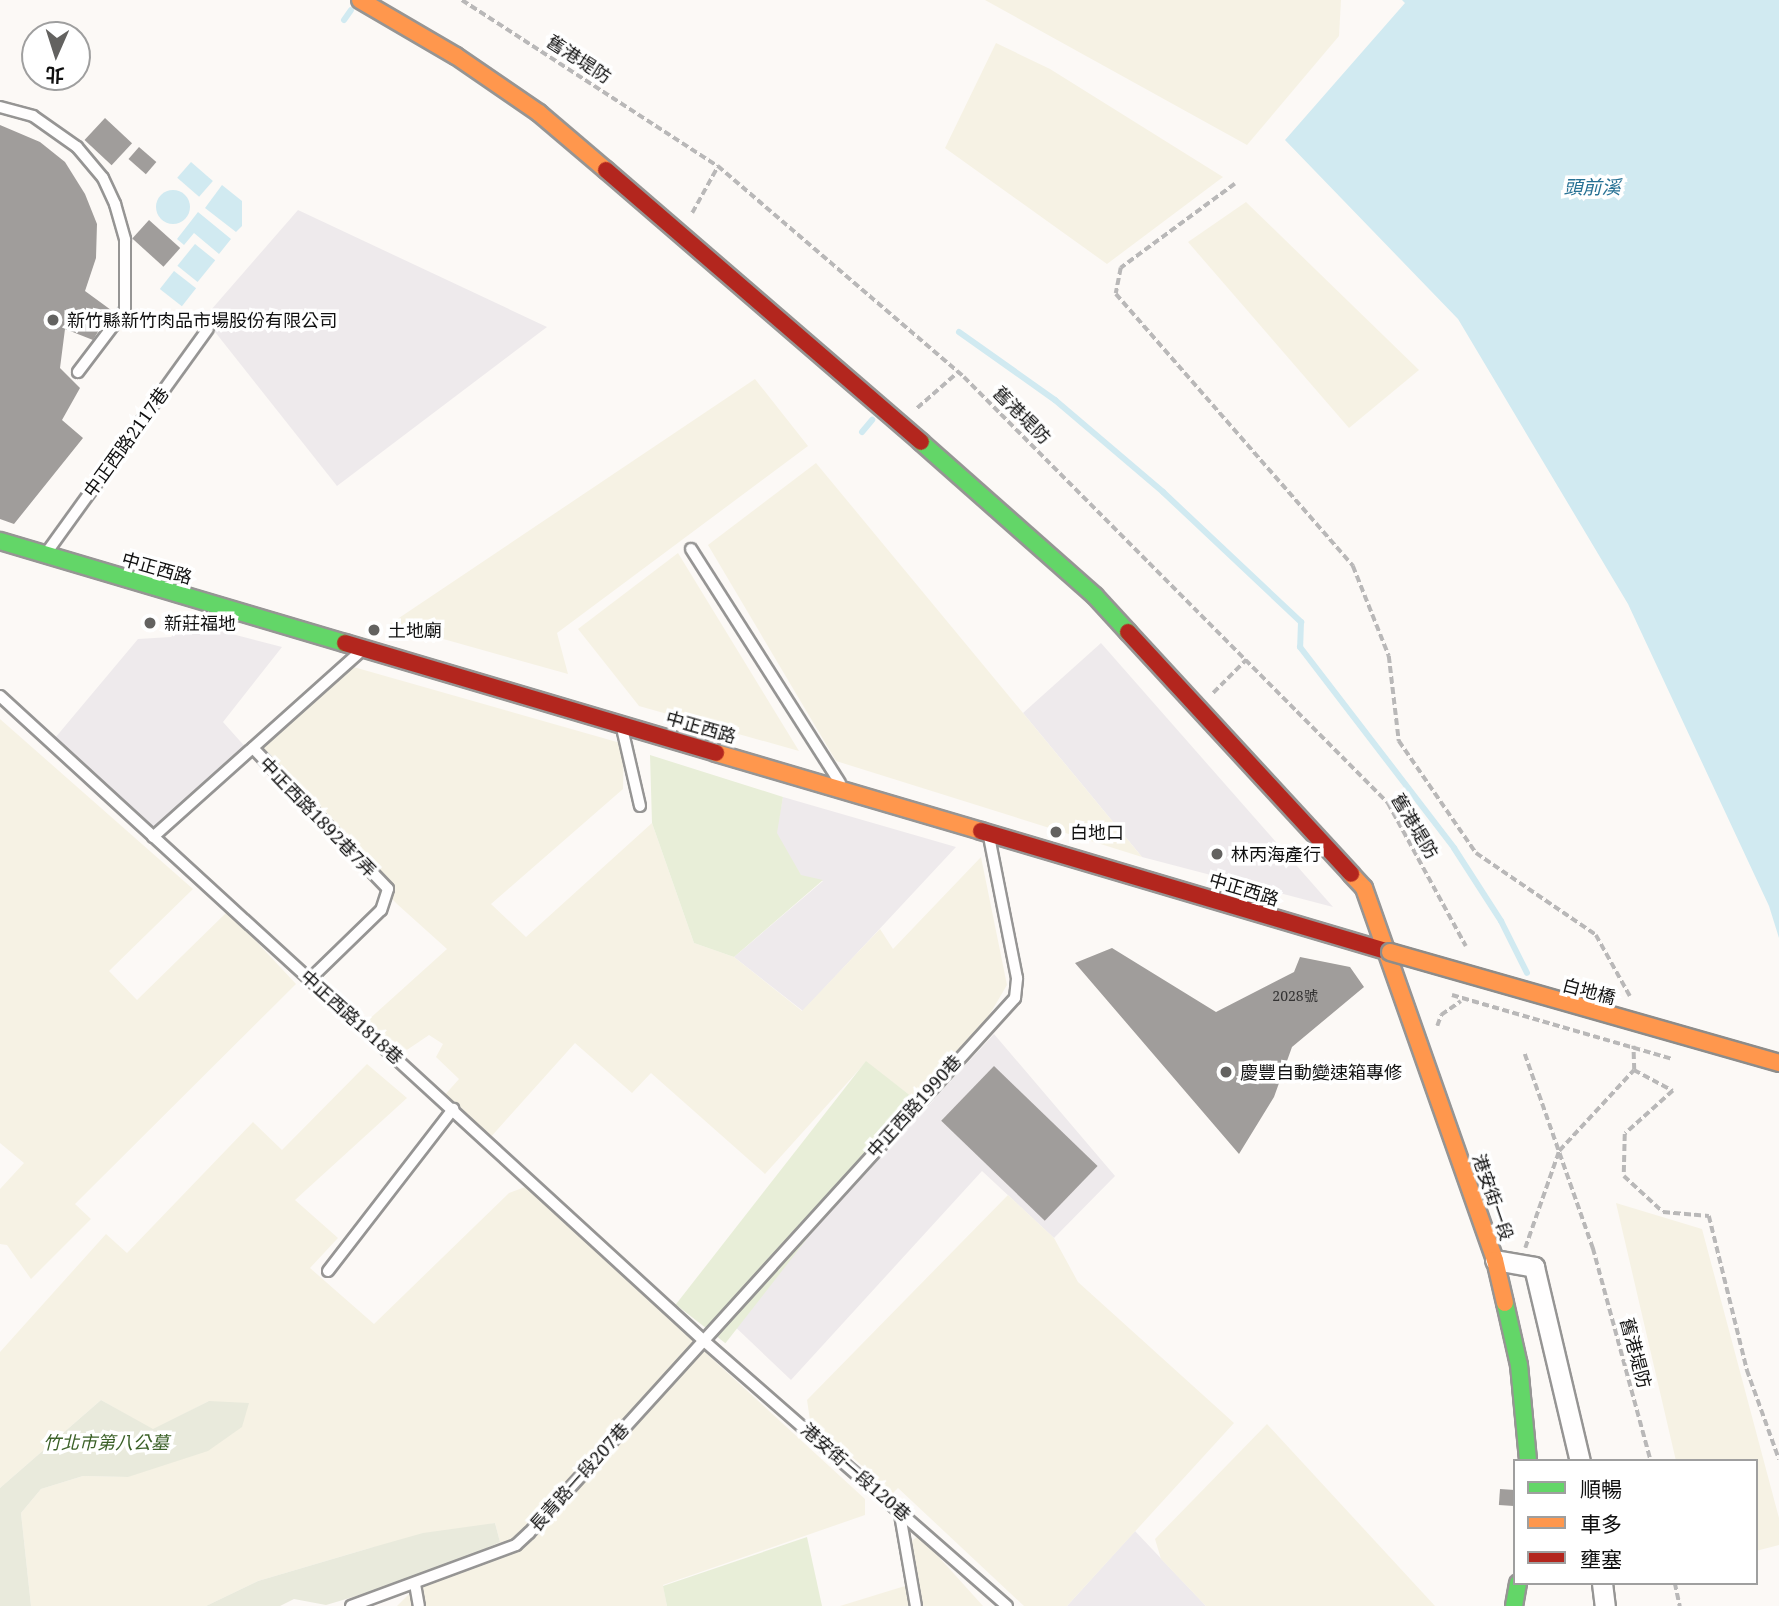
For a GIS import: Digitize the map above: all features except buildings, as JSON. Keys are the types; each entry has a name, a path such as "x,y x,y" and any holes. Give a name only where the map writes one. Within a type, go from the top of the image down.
{"street":[{"name":"港安街一段","path":"360,0 456,56 539,113 681,232 1095,596 1364,888 1390,953 1495,1260 1518,1365 1528,1459"},
{"name":"中正西路","path":"0,541 845,789 1390,953"},
{"name":"白地橋","path":"1390,953 1779,1063"},
{"path":"1495,1260 1534,1267 1580,1459"},
{"path":"1514,1606 1518,1585"},
{"path":"1602,1585 1605,1606"}],"lane":[{"path":"0,107 33,116 77,146 103,178 115,204 125,240 125,310 78,372"},
{"name":"中正西路2117巷","path":"45,555 208,329"},
{"path":"691,549 845,789"},
{"path":"153,837 364,649"},
{"name":"中正西路1818巷","path":"0,696 703,1340"},
{"path":"621,724 640,806"},
{"name":"中正西路1892巷7弄","path":"253,748 388,890 381,910 310,979"},
{"name":"中正西路1990巷","path":"703,1340 1014,998 1017,978 989,834"},
{"path":"328,1271 453,1109"},
{"name":"港安街一段120巷","path":"703,1340 1007,1606"},
{"name":"長青路一段207巷","path":"351,1606 516,1545 703,1340"},
{"path":"899,1509 916,1606"},
{"path":"415,1584 419,1606"}],"path":[{"name":"舊港堤防","path":"462,0 719,166 958,372 1388,803 1466,946"},
{"path":"681,232 719,166"},
{"path":"1235,184 1121,268 1116,294 1353,566 1389,656 1399,741 1476,853 1596,934 1630,989 1630,1003"},
{"path":"900,424 958,372"},
{"path":"1198,708 1246,660"},
{"path":"1520,1263 1559,1150 1634,1070 1633,1043"},
{"name":"舊港堤防","path":"1525,1054 1593,1248 1650,1459"},
{"path":"1634,1070 1673,1091 1625,1134 1624,1176 1663,1212 1709,1216 1747,1370 1779,1459"},
{"path":"1675,1585 1680,1606"}],"shaded area":[{"path":"985,0 1341,0 1339,36 1247,145"},
{"path":"996,43 1050,69 1223,177 1107,264 945,148"},
{"path":"1246,202 1419,370 1349,428 1188,242"},
{"path":"298,210 547,327 337,486 204,318"},
{"path":"755,379 808,446 557,633 568,674 390,624"},
{"path":"816,463 1142,857 836,761 708,545"},
{"path":"678,553 799,751 639,706 578,629"},
{"path":"186,622 282,647 223,722 248,750 161,837 55,738 138,639 171,637"},
{"path":"1101,643 1333,907 1142,857 1023,713"},
{"path":"343,664 624,744 623,789 491,904 526,937 652,823 694,943 734,957 802,1011 880,929 893,949 981,857 1007,985 984,1024 916,1100 866,1062 765,1174 651,1073 632,1093 575,1043 489,1139 443,1097 459,1079 436,1057 443,1044 429,1035 398,1056 366,1022 447,949 397,904 248,750"},
{"path":"0,719 193,889 109,971 137,1000 228,911 296,984 75,1204 91,1219 31,1279 7,1245 0,1244 0,1189 24,1163 0,1143"},
{"path":"783,797 956,847 803,1011 734,957 823,881 801,876 776,833"},
{"path":"994,1034 1115,1176 1054,1238 982,1171 791,1380 729,1321"},
{"path":"367,1064 407,1098 295,1200 338,1238 310,1268 374,1324 509,1193 525,1187 865,1499 865,1515 663,1585 667,1606 397,1606 428,1575 500,1542 495,1523 370,1548 258,1581 206,1606 31,1606 21,1513 41,1489 83,1476 128,1477 209,1401 153,1430 101,1400 0,1488 0,1352 106,1234 127,1253 253,1122 282,1150"},
{"path":"1008,1195 1054,1238 1078,1282 1234,1423 1067,1606 1024,1606 898,1488 893,1493 810,1420 807,1400"},
{"path":"1616,1203 1702,1229 1779,1518 1779,1545 1758,1550 1758,1459 1676,1459"},
{"path":"1267,1424 1435,1606 1206,1606 1161,1559 1155,1539"},
{"path":"1135,1531 1206,1606 1067,1606"},
{"path":"919,1535 983,1606 919,1606 907,1545"},
{"path":"905,1586 909,1606 840,1606"}],"green space":[{"path":"650,755 783,797 777,833 801,875 823,880 734,957 694,943 652,823"},
{"path":"866,1061 916,1100 725,1343 676,1304"},
{"name":"竹北市第八公墓","path":"101,1400 153,1429 209,1401 249,1403 242,1427 208,1451 128,1477 83,1476 41,1489 21,1513 31,1606 0,1606 0,1488"},
{"path":"495,1523 500,1542 428,1575 326,1605 294,1599 280,1606 206,1606 258,1581 370,1548 423,1533"},
{"path":"807,1537 822,1606 667,1606 663,1586"}],"water":[{"name":"頭前溪","path":"1402,0 1779,0 1779,938 1769,906 1628,604 1458,319 1285,140 1405,3"},
{"path":"191,162 213,181 199,197 177,178"},
{"path":"222,185 242,201 242,226 236,232 205,208"},
{"path":"173,190 185,195 190,207 185,219 173,224 161,219 156,207 161,195"},
{"path":"198,212 231,239 219,254 194,233 184,245 177,239"},
{"path":"195,244 215,260 198,282 177,266"},
{"path":"174,271 196,288 182,306 160,289"}],"waterway":[{"path":"344,20 351,10"},
{"path":"959,332 1055,400 1163,492 1301,622 1300,647 1454,848 1501,921 1527,973"},
{"path":"862,432 872,420"}],"traffic: fast":[{"path":"921,442 1095,596 1128,632"},
{"path":"0,541 345,643"},
{"path":"1505,1303 1519,1365 1528,1459"},
{"path":"1514,1606 1518,1585"}],"traffic: slow":[{"path":"360,0 456,56 539,113 606,170"},
{"path":"716,753 981,831"},
{"path":"1351,874 1364,888 1495,1260 1505,1303"},
{"path":"1390,952 1779,1063"}],"traffic: jam":[{"path":"606,170 921,442"},
{"path":"1128,632 1351,874"},
{"path":"345,643 716,753"},
{"path":"981,831 1390,952"}],"place":[{"name":"新竹縣新竹肉品市場股份有限公司","path":"53,320"},
{"name":"新莊福地","path":"150,623"},
{"name":"土地廟","path":"374,630"},
{"name":"白地口","path":"1056,832"},
{"name":"林丙海產行","path":"1217,854"},
{"name":"慶豐自動變速箱專修","path":"1226,1072"}]}
